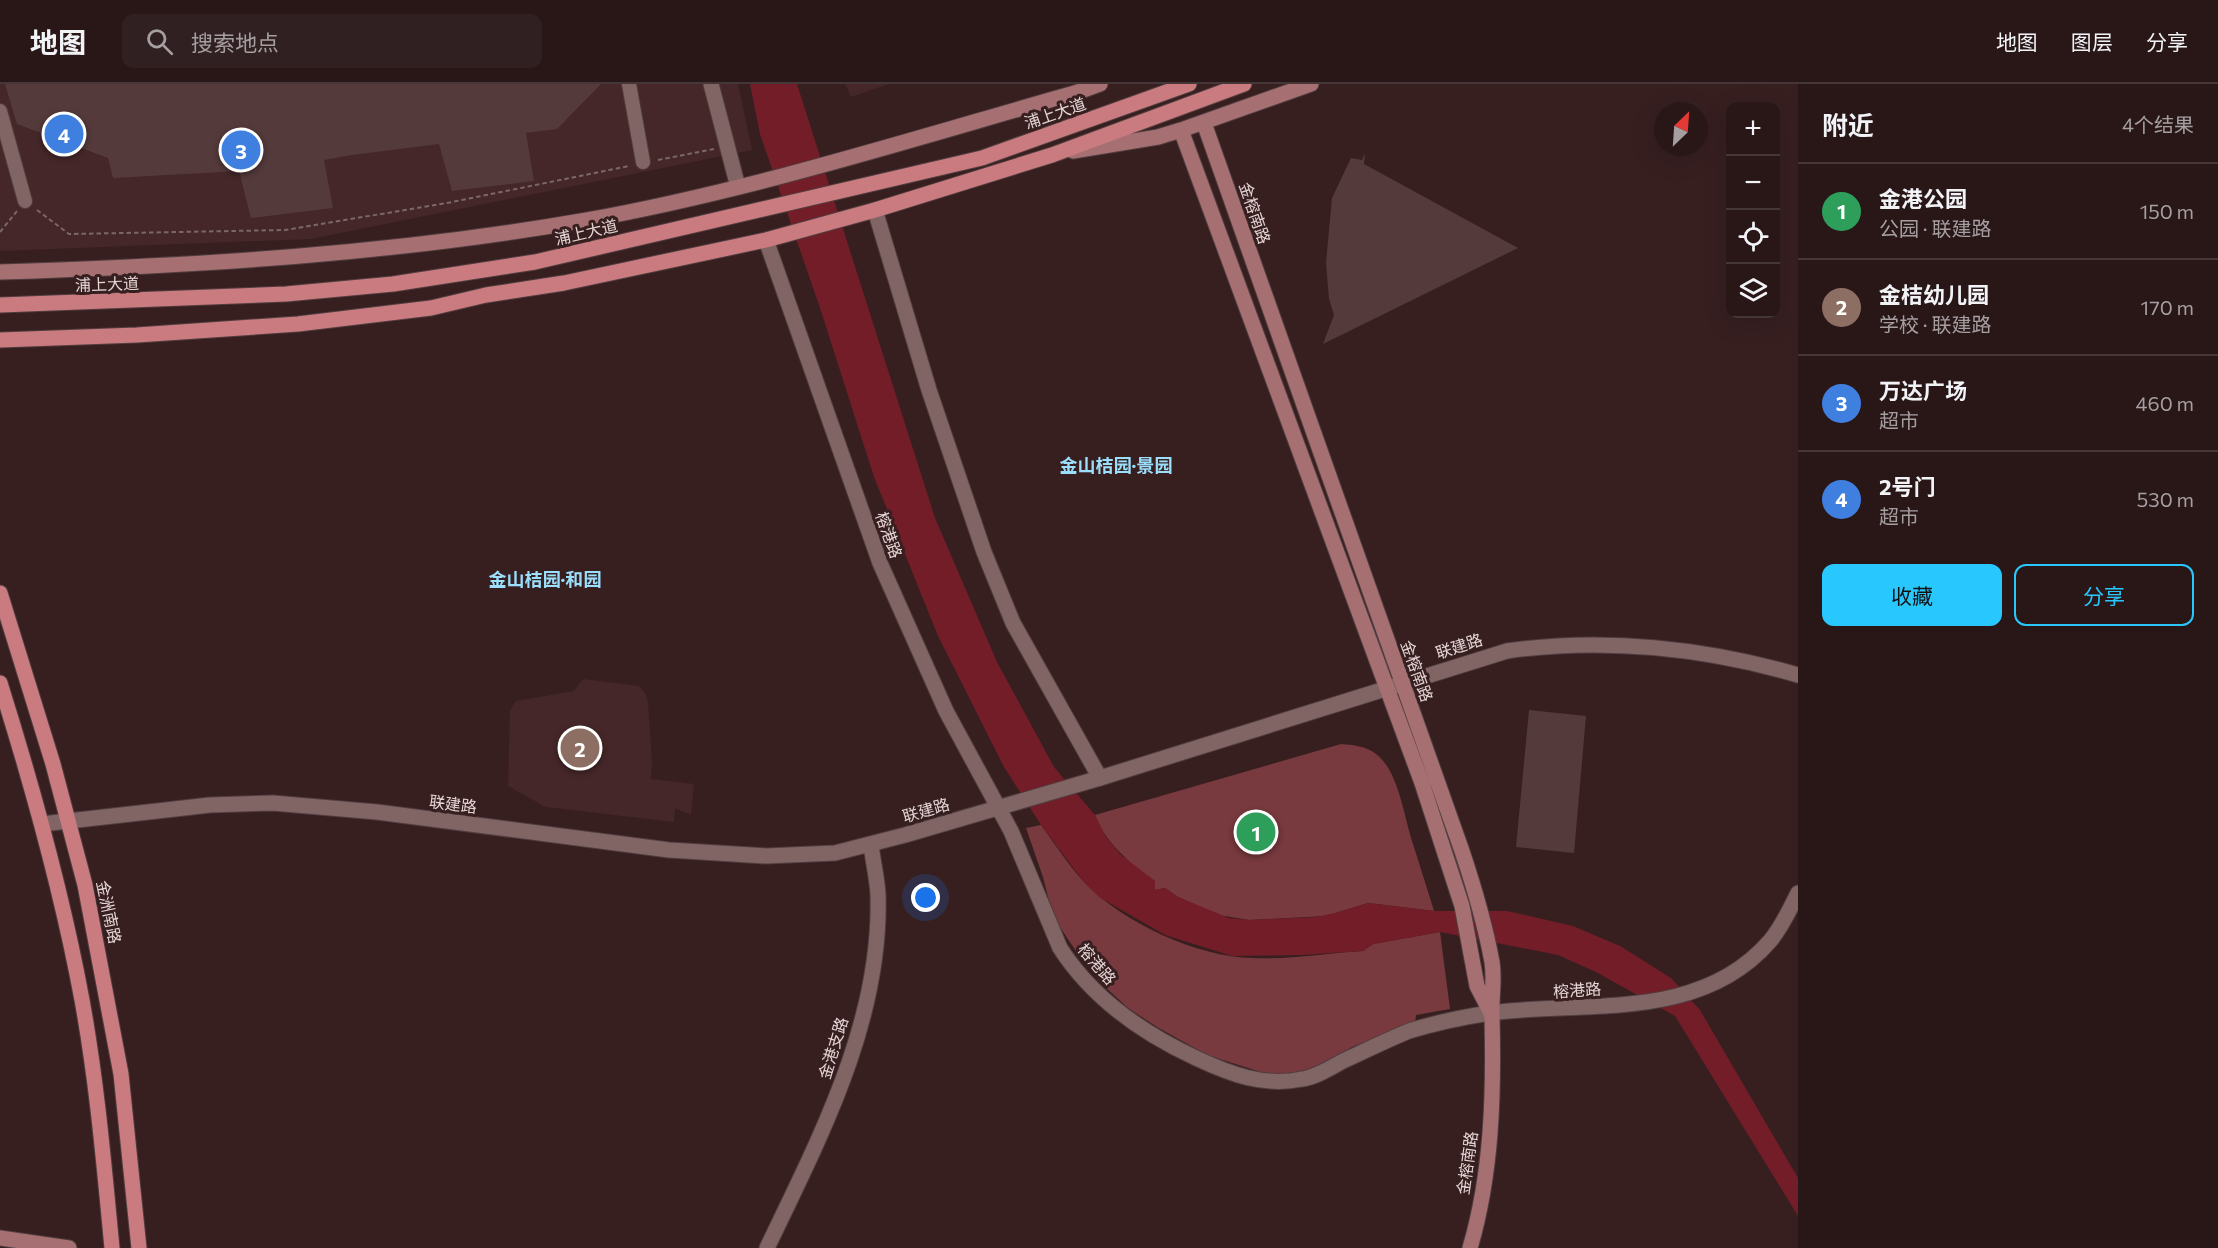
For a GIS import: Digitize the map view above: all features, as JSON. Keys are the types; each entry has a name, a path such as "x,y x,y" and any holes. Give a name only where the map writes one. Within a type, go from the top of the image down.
{"main road":[{"path":"0,272 134,268 306,256 458,240 590,219 738,187 1100,84"},
{"name":"浦上大道","path":"0,305 286,294 393,284 535,262 982,158 1189,84"},
{"path":"0,340 232,329 431,308 486,295 564,283 766,240 875,210 1052,155 1244,84"},
{"path":"1052,155 1181,130 1311,84"},
{"name":"金榕南路","path":"1204,123 1480,907 1494,984 1491,1013 1494,1065 1488,1153 1470,1248"},
{"path":"1181,130 1422,783 1462,906 1477,986 1491,1013"},
{"name":"金洲南路","path":"0,593 86,885 121,1074 139,1248"},
{"path":"0,684 32,784 59,890 82,1000 95,1083 112,1248"},
{"path":"0,1238 69,1248"}],"street":[{"path":"628,84 644,162"},
{"path":"711,84 738,187"},
{"path":"0,111 25,201"},
{"path":"875,210 929,390 984,552 1013,623 1100,778"},
{"name":"榕港路","path":"766,240 880,563 946,711 999,807 1032,878 1053,934 1071,964 1120,1014 1166,1043 1228,1073 1266,1082 1303,1079 1410,1030 1426,1025 1491,1013 1632,1004 1672,998 1695,990 1732,973 1761,950 1781,926 1798,893"},
{"name":"联建路","path":"42,824 210,806 273,803 377,812 625,845 718,854 815,855 871,845 1100,778 1507,651 1586,644 1695,653 1756,664 1798,675"},
{"name":"金港支路","path":"767,1248 837,1095 866,1003 878,915 878,892 871,845"}],"path":[{"path":"0,232 25,201 69,234 285,230 447,203 726,146"}],"shaded area":[{"path":"0,84 738,84 752,150 311,239 0,251"},
{"path":"750,84 797,84 935,518 997,662 1054,767 1095,815 1106,837 1121,855 1155,881 1155,890 1165,888 1178,897 1229,918 1249,920 1316,917 1368,903 1434,911 1507,911 1573,926 1620,946 1671,978 1700,1010 1798,1178 1798,1216 1675,1016 1596,972 1558,955 1440,932 1373,944 1363,951 1232,956 1165,935 1099,897 1083,881 1041,825 1004,767 938,636 874,477 821,311 760,134"},
{"path":"845,84 889,84 851,97"},
{"path":"583,679 639,686 645,693 648,702 651,779 694,784 691,815 675,808 674,822 546,807 508,786 510,711 516,701 574,691"},
{"path":"1341,744 1359,746 1372,751 1384,762 1390,772 1400,796 1434,911 1368,903 1326,916 1249,920 1219,915 1178,897 1165,888 1155,890 1114,846 1100,827 1095,815"},
{"path":"1041,825 1079,876 1101,898 1141,924 1163,935 1209,951 1253,958 1294,957 1363,951 1373,944 1440,932 1450,1009 1416,1015 1415,1023 1352,1047 1308,1070 1293,1073 1267,1074 1207,1055 1128,1008 1102,984 1080,957 1053,917 1043,877 1026,828"}],"building":[{"path":"5,84 601,84 557,129 526,133 534,181 452,191 439,144 352,155 324,160 333,208 251,218 239,171 113,178 108,158 17,124"},
{"path":"1365,153 1364,164 1518,248 1323,344 1334,315 1329,299 1326,263 1332,198 1351,158 1362,160"},
{"path":"1529,710 1586,716 1574,853 1516,847"}],"place":[{"name":"2号门","path":"64,134"},
{"name":"万达广场","path":"241,150"},
{"name":"金桔幼儿园","path":"580,748"},
{"name":"金港公园","path":"1256,832"}],"district":[{"name":"金山桔园·景园","path":"1116,466"},
{"name":"金山桔园·和园","path":"545,580"}]}
